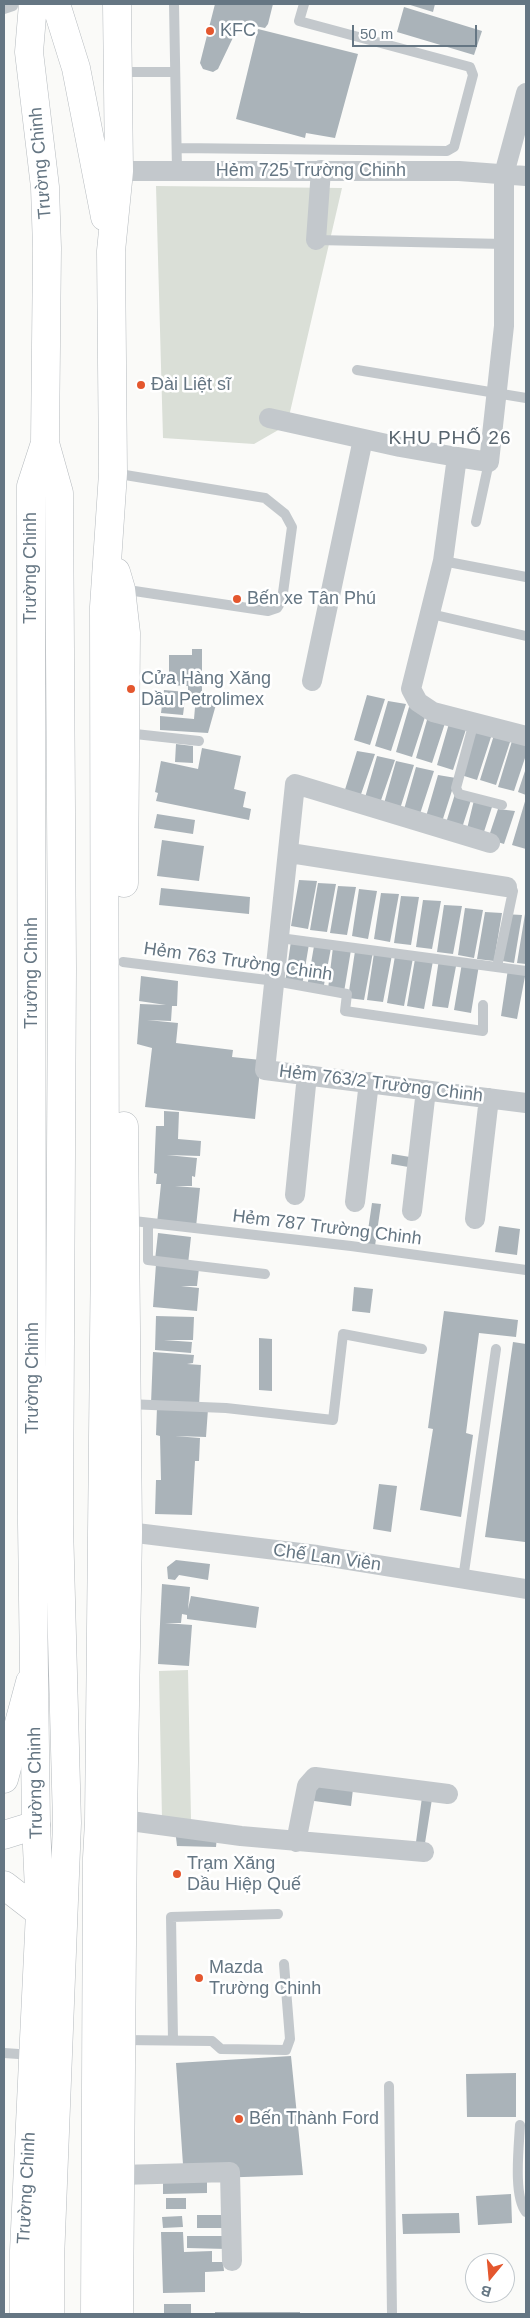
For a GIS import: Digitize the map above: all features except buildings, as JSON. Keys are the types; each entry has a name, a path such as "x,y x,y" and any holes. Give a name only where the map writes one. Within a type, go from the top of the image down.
{"main road":[{"path":"56,4 68,42 92,142 111,251"},
{"path":"94,2314 97,1858 111,1821 128,1532 126,1404 136,1221 123,962 126,633 113,588 107,546 113,473 111,251 119,171 118,4"},
{"name":"Trường Chinh","path":"15,6 29,52 45,187 47,248 45,443 59,493 61,836 59,1525 67,1823 50,2260 50,2314"},
{"path":"29,52 68,42"},
{"name":"Trường Chinh","path":"24,2314 24,2251 40,1912 36,1825 34,1663 31,486 45,443"},
{"path":"113,588 105,1245 111,1821 121,2040 120,2314"},
{"path":"32,877 61,836"},
{"path":"4,1779 34,1663"},
{"path":"4,1835 36,1825 111,1821"},
{"path":"4,1886 62,1930"}],"street":[{"path":"269,418 363,439 489,462 504,326 504,174 526,93"},
{"name":"Hẻm 725 Trường Chinh","path":"119,171 321,170 526,176"},
{"path":"316,240 321,170"},
{"path":"312,681 363,439"},
{"path":"457,457 443,561 412,689 418,702 432,712 526,736"},
{"path":"274,981 290,853 295,784 490,843"},
{"path":"290,853 507,887"},
{"name":"Hẻm 763/2 Trường Chinh","path":"274,981 265,1070 526,1103"},
{"path":"295,1195 307,1075"},
{"path":"355,1202 369,1082"},
{"path":"412,1211 426,1090"},
{"path":"475,1219 489,1098"},
{"name":"Chế Lan Viên","path":"128,1532 317,1555 526,1589"},
{"path":"296,1842 307,1786 315,1777 448,1794"},
{"path":"111,1821 296,1842 424,1852"},
{"path":"120,2175 230,2172 232,2261"}],"lane":[{"path":"174,4 177,171"},
{"path":"177,148 447,151 454,147 472,74 470,67 299,21 304,4"},
{"path":"118,72 176,72"},
{"path":"316,240 505,244"},
{"path":"357,370 526,398"},
{"path":"476,522 489,462"},
{"path":"113,473 265,498 285,514 292,527 282,600 277,608 268,611 113,588"},
{"path":"443,561 526,577"},
{"path":"431,614 526,636"},
{"path":"474,722 456,788 459,794 502,805"},
{"path":"125,733 199,740"},
{"path":"497,967 513,891 507,887"},
{"path":"280,938 526,971"},
{"name":"Hẻm 763 Trường Chinh","path":"123,962 274,981 347,994 345,1011 482,1031 483,1005"},
{"path":"136,1221 148,1260 265,1274"},
{"name":"Hẻm 787 Trường Chinh","path":"136,1221 351,1246 526,1270"},
{"path":"126,1404 226,1408 333,1420 343,1334 422,1349"},
{"path":"464,1579 496,1349"},
{"path":"173,2040 171,1916 278,1914"},
{"path":"121,2040 212,2040 221,2049 286,2050 290,2039 284,1964"},
{"path":"4,2053 33,2056"},
{"path":"389,2086 392,2314"},
{"path":"520,2125 520,2201 526,2212"}],"shaded area":[{"path":"156,186 342,188 287,425 254,444 163,438"},
{"path":"188,1670 191,1819 162,1819 159,1671"}],"place":[{"name":"KFC","path":"210,31"},
{"name":"Đài Liệt sĩ","path":"141,385"},
{"name":"Bến xe Tân Phú","path":"237,599"},
{"name":"Cửa Hàng Xăng Dầu Petrolimex","path":"131,689"},
{"name":"Trạm Xăng Dầu Hiệp Quế","path":"177,1874"},
{"name":"Mazda Trường Chinh","path":"199,1978"},
{"name":"Bến Thành Ford","path":"239,2119"}],"district":[{"name":"KHU PHỐ 26","path":"450,439"}]}
